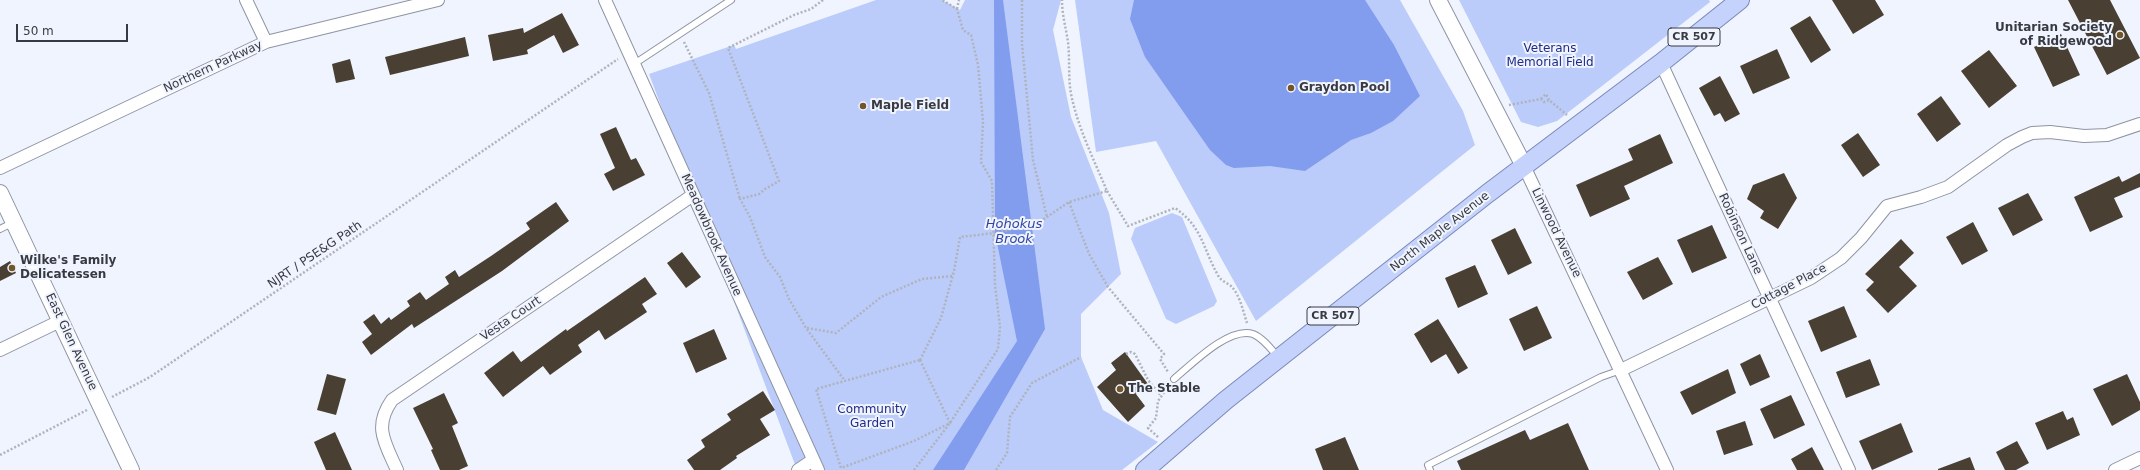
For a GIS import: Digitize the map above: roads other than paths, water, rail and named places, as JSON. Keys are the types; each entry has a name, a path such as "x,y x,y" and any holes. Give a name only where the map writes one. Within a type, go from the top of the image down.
{"main road":[{"name":"North Maple Avenue","path":"1145,470 1226,400 1524,166 1662,63 1733,2"}],"street":[{"path":"246,0 266,42"},
{"name":"Northern Parkway","path":"0,168 266,42 438,0"},
{"name":"Meadowbrook Avenue","path":"605,0 815,465"},
{"name":"Linwood Avenue","path":"1438,0 1524,166 1667,470"},
{"name":"Robinson Lane","path":"1662,63 1849,470"},
{"name":"Cottage Place","path":"1621,370 1811,278 1841,258 1861,238 1887,206 1921,197 1948,187 2007,145 2022,137 2032,133 2050,132 2084,136 2107,135 2140,124"},
{"name":"East Glen Avenue","path":"0,193 7,226 60,320 131,470"},
{"name":"Vesta Court","path":"397,470 382,434 381,422 385,411 392,400 693,195"},
{"path":"0,350 60,320"},
{"path":"2115,470 2140,458"},
{"path":"798,470 815,465"}],"lane":[{"path":"634,64 731,0"},
{"path":"1174,379 1224,339 1242,333 1253,334 1267,343 1279,358"},
{"path":"1430,470 1428,465 1601,377 1621,370"}],"water":[{"name":"Hohokus Brook","path":"994,0 1003,0 1045,329 964,470 933,470 1017,341 995,233"},
{"name":"Graydon Pool","path":"1134,0 1365,0 1394,45 1420,96 1393,121 1371,133 1351,140 1305,171 1270,166 1234,168 1226,165 1210,150 1145,57 1130,19"}],"place":[{"name":"Unitarian Society of Ridgewood","path":"2120,35"},
{"name":"Graydon Pool","path":"1291,88"},
{"name":"Maple Field","path":"863,106"},
{"name":"Wilke's Family Delicatessen","path":"12,268"},
{"name":"The Stable","path":"1120,389"}],"park label":[{"name":"Veterans Memorial Field","path":"1550,56"},
{"name":"Community Garden","path":"872,417"}]}
